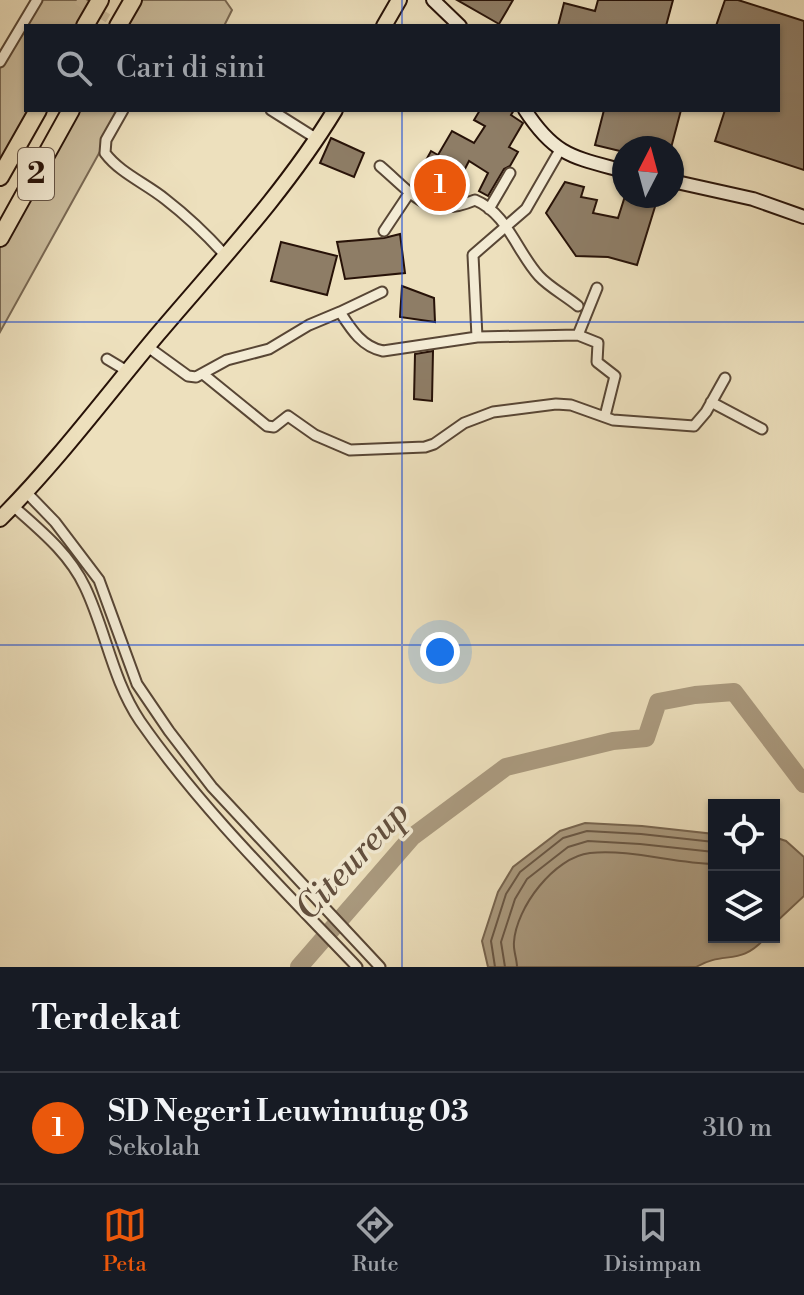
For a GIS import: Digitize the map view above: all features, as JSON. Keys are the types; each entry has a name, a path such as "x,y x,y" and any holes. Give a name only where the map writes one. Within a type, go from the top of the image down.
{"highway":[{"path":"86,24 100,0"},
{"path":"119,24 133,0"},
{"name":"2","path":"0,177 37,112"},
{"name":"2","path":"0,238 70,112"}],"main road":[{"path":"385,24 399,0"},
{"path":"0,519 225,255 317,139 334,112"}],"street":[{"path":"0,62 37,0"},
{"path":"433,0 458,24"},
{"path":"122,112 106,140 105,153 119,169 155,191 196,223 225,255"},
{"path":"274,112 317,139"},
{"path":"527,112 560,150 612,168"},
{"path":"477,337 473,255 526,209 560,150"},
{"path":"380,166 431,207 448,209 475,200 489,209 539,276 578,306"},
{"path":"489,209 510,173"},
{"path":"684,184 753,199 804,217"},
{"path":"384,231 410,192"},
{"path":"578,335 597,288"},
{"path":"148,347 188,376 196,377 227,360 269,349 309,325 382,292"},
{"path":"340,312 372,349 383,351 477,337 578,335 598,343 597,362 615,376 605,416"},
{"path":"107,359 127,371"},
{"path":"203,374 267,426 274,427 288,416 315,435 350,450 425,447 464,423 493,412 562,404 622,421 694,426 725,378"},
{"path":"711,402 762,429"},
{"path":"26,492 73,544 99,580 137,684 212,787 376,963"},
{"path":"13,506 51,540 86,589 117,681 140,720 187,782 357,967"},
{"path":"63,554 73,544"},
{"path":"290,895 303,884"}],"shaded area":[{"path":"37,0 100,0 86,24 24,24 24,112 37,112 0,177 0,62"},
{"path":"133,0 225,0 232,10 225,24 119,24"},
{"path":"70,112 122,112 0,332 0,236"}],"water":[{"path":"585,823 708,833 708,943 760,943 740,955 716,959 696,967 488,967 482,941 498,892 513,867 560,831"},
{"path":"780,839 804,857 804,896 780,918"}],"building":[{"path":"457,0 513,0 499,24"},
{"path":"598,0 673,0 667,24 559,24 564,3 595,11"},
{"path":"725,0 738,0 804,21 804,170 715,141 724,112 780,112 780,24 717,24"},
{"path":"479,112 513,112 511,115 523,123 509,147 518,152 488,196 479,191 488,173 469,161 454,190 419,173 431,151 438,155 452,131 474,143 485,126 474,120"},
{"path":"603,112 680,112 674,136 612,136 612,149 595,145"},
{"path":"331,138 364,153 354,177 320,163"},
{"path":"565,182 584,187 581,197 597,200 593,213 618,218 621,208 655,208 637,265 608,257 576,256 546,213"},
{"path":"400,234 405,273 345,279 337,242"},
{"path":"281,242 337,256 327,295 271,281"},
{"path":"402,286 434,298 435,322 400,317"},
{"path":"433,351 432,401 414,399 415,354"}],"waterway":[{"name":"Citeureup","path":"299,967 412,837 506,767 613,741 646,738 658,702 734,692 804,784"}],"tunnel":[{"path":"77,0 118,24"}],"place":[{"name":"SD Negeri Leuwinutug 03","path":"440,185"}]}
